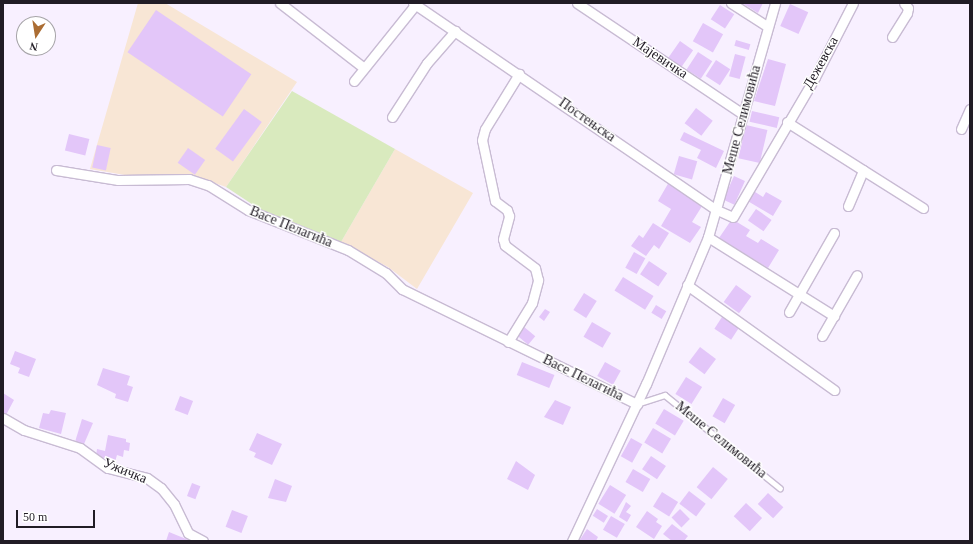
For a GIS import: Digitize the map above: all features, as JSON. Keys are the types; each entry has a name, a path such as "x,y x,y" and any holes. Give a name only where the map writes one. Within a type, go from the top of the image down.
{"street":[{"path":"280,3 364,68"},
{"name":"Мајевичка","path":"577,3 743,114"},
{"path":"731,3 767,26"},
{"name":"Меше Селимовића","path":"572,541 637,404 708,237 717,210 767,26 775,3"},
{"name":"Дежевска","path":"717,210 730,217 735,216 853,3"},
{"path":"892,37 907,13 908,8 904,3"},
{"name":"Постењска","path":"354,81 414,4 717,210"},
{"path":"392,117 427,64 455,32"},
{"path":"508,342 532,302 538,280 535,268 505,245 503,240 509,216 507,210 495,201 482,140 485,130 519,74"},
{"path":"961,129 970,109"},
{"path":"787,122 923,208"},
{"name":"Васе Пелагића","path":"56,170 118,180 189,179 208,185 248,210 348,250 386,272 402,289 637,404"},
{"path":"848,206 863,170"},
{"path":"789,312 834,233"},
{"path":"708,237 834,316"},
{"path":"822,336 857,276"},
{"path":"687,285 834,390"},
{"name":"Ужичка","path":"3,418 24,430 80,448 108,468 147,478 161,488 174,504 188,533 203,541"}],"lane":[{"name":"Меше Селимовића","path":"637,404 665,395 780,488"}],"shaded area":[{"path":"138,3 165,3 297,82 226,187 192,175 125,175 90,169"},
{"path":"395,149 473,193 417,289 388,267 341,242"}],"green space":[{"path":"292,91 395,149 341,242 267,214 226,187"}],"building":[{"path":"742,3 763,3 758,13"},
{"path":"790,4 808,12 799,34 780,26"},
{"path":"720,5 734,14 725,29 711,19"},
{"path":"156,10 251,74 223,117 127,52"},
{"path":"703,23 723,34 713,53 693,41"},
{"path":"736,40 750,44 749,50 734,46"},
{"path":"680,41 693,50 681,67 668,58"},
{"path":"698,52 712,61 701,79 687,70"},
{"path":"735,54 746,57 740,79 729,76"},
{"path":"768,59 786,64 775,106 754,101"},
{"path":"716,60 730,69 720,85 706,76"},
{"path":"696,108 713,121 701,136 685,123"},
{"path":"244,109 262,122 233,162 215,149"},
{"path":"752,111 779,117 777,128 750,122"},
{"path":"746,125 767,130 760,163 738,158"},
{"path":"684,132 724,151 716,168 697,158 701,150 680,140"},
{"path":"69,134 89,139 85,156 65,150"},
{"path":"97,145 111,148 106,170 92,167"},
{"path":"188,148 205,160 195,175 178,163"},
{"path":"679,156 697,161 692,180 674,174"},
{"path":"734,176 745,181 734,205 723,200"},
{"path":"669,182 704,203 692,222 701,227 690,243 661,226 671,209 658,201"},
{"path":"752,190 763,197 766,192 782,201 773,216 746,200"},
{"path":"756,209 772,220 764,231 748,220"},
{"path":"732,219 750,230 746,236 758,243 761,239 779,250 768,268 719,238"},
{"path":"653,223 669,233 659,249 654,245 646,256 631,246 639,235 643,238"},
{"path":"634,252 645,258 637,274 625,268"},
{"path":"649,261 667,273 658,287 640,274"},
{"path":"623,277 654,296 645,310 615,291"},
{"path":"736,285 751,296 739,313 724,302"},
{"path":"584,293 597,301 586,318 573,310"},
{"path":"656,305 666,311 662,319 651,313"},
{"path":"545,309 550,312 544,321 539,317"},
{"path":"722,317 739,328 731,340 714,329"},
{"path":"592,322 611,333 603,348 584,337"},
{"path":"523,326 535,336 528,345 516,334"},
{"path":"700,347 716,359 705,374 689,362"},
{"path":"15,351 36,359 29,377 18,373 20,368 10,364"},
{"path":"522,362 554,375 549,388 517,375"},
{"path":"605,362 621,371 613,385 597,376"},
{"path":"103,368 130,376 127,385 133,387 128,402 115,398 116,394 97,385"},
{"path":"686,377 702,387 692,404 675,394"},
{"path":"3,393 14,400 6,415 3,414"},
{"path":"180,396 193,401 188,415 175,410"},
{"path":"723,398 735,405 725,423 712,416"},
{"path":"555,400 571,407 563,425 544,417"},
{"path":"664,409 684,421 675,435 655,424"},
{"path":"51,410 66,413 61,434 39,428 43,413 49,414"},
{"path":"82,419 93,423 84,444 75,442"},
{"path":"653,428 671,439 662,453 644,443"},
{"path":"257,433 282,444 272,465 254,457 256,453 249,450"},
{"path":"108,435 126,439 126,442 130,443 129,451 124,450 123,457 117,455 115,462 96,456 97,449 105,451"},
{"path":"631,438 642,444 632,463 621,456"},
{"path":"651,456 666,466 657,479 642,469"},
{"path":"516,461 535,475 528,490 507,479"},
{"path":"713,467 728,479 711,499 697,487"},
{"path":"633,469 650,479 643,492 626,482"},
{"path":"275,479 292,486 286,502 268,498"},
{"path":"192,483 200,486 195,499 187,496"},
{"path":"610,485 626,495 614,514 598,504"},
{"path":"689,491 706,504 696,516 679,504"},
{"path":"662,492 678,502 669,516 653,506"},
{"path":"768,493 783,507 773,518 758,504"},
{"path":"626,502 631,506 626,512 631,515 627,522 619,517"},
{"path":"746,503 762,518 750,531 734,516"},
{"path":"597,509 608,516 604,523 593,516"},
{"path":"680,509 690,519 681,527 672,517"},
{"path":"232,510 248,516 241,533 226,527"},
{"path":"647,511 658,519 656,522 662,526 654,539 636,527"},
{"path":"611,516 625,524 617,538 603,530"},
{"path":"672,524 688,536 684,541 672,541 663,534"},
{"path":"587,529 598,537 596,541 579,541"},
{"path":"169,532 191,541 166,541"}]}
